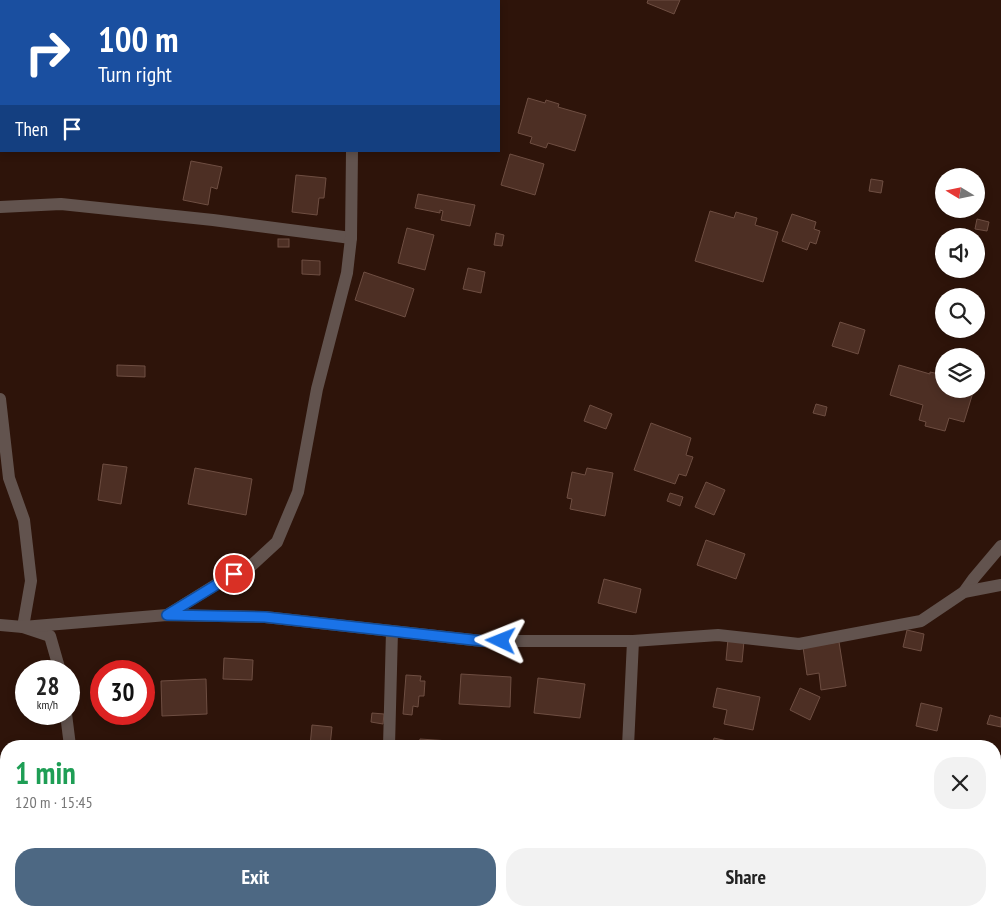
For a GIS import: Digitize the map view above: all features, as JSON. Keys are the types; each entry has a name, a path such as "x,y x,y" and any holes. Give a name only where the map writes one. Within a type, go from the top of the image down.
{"street":[{"path":"167,615 252,565 277,542 298,492 317,389 347,273 351,238 352,152"},
{"path":"0,207 61,204 213,220 351,238"},
{"path":"0,399 8,478 24,520 31,582 23,628"},
{"path":"23,628 167,615 265,617 482,641 633,641 718,635 799,644 921,621 964,592 1001,546"},
{"path":"964,592 1001,586"},
{"path":"0,625 23,628 50,636 57,660"},
{"path":"389,740 392,631"},
{"path":"629,740 633,641"},
{"path":"67,725 69,740"}],"building":[{"path":"648,0 680,0 674,14 647,3"},
{"path":"528,98 545,103 546,100 559,104 558,107 586,115 575,151 548,143 546,148 530,143 532,137 518,133"},
{"path":"510,154 544,164 535,195 501,185"},
{"path":"191,161 222,167 217,189 211,187 208,205 183,200"},
{"path":"296,175 326,178 324,198 319,198 317,215 292,212"},
{"path":"871,179 883,181 881,193 869,191"},
{"path":"418,194 475,205 470,226 441,220 443,211 440,210 440,213 415,208"},
{"path":"710,211 734,218 736,212 757,218 755,225 778,232 763,282 695,261"},
{"path":"792,214 816,222 814,229 820,231 816,244 810,242 807,250 782,241"},
{"path":"977,219 989,222 987,231 985,228 975,228"},
{"path":"407,228 434,235 425,270 398,263"},
{"path":"496,233 504,235 502,246 494,245"},
{"path":"278,239 289,239 289,247 278,247"},
{"path":"302,260 320,261 320,275 302,274"},
{"path":"468,268 485,272 481,293 463,289"},
{"path":"364,272 414,289 405,317 355,300"},
{"path":"840,322 865,330 858,354 832,346"},
{"path":"117,365 145,366 145,377 117,376"},
{"path":"899,365 930,374 930,372 935,373 935,398 971,398 964,422 949,418 945,431 925,426 926,422 919,420 923,405 890,395"},
{"path":"816,404 827,407 825,416 813,413"},
{"path":"590,405 612,414 606,429 584,421"},
{"path":"651,423 691,438 686,455 693,457 686,476 679,474 675,484 634,470"},
{"path":"103,464 127,467 121,504 98,500"},
{"path":"195,468 252,479 246,515 188,504"},
{"path":"587,468 613,473 605,516 570,509 572,499 567,498 572,472 585,475"},
{"path":"706,482 725,490 714,515 695,507"},
{"path":"670,493 683,497 680,506 667,501"},
{"path":"706,540 745,554 736,579 697,565"},
{"path":"604,579 641,589 636,613 598,603"},
{"path":"907,630 924,634 921,651 903,647"},
{"path":"728,639 744,641 742,662 726,660"},
{"path":"839,642 846,686 821,690 819,673 807,675 803,647"},
{"path":"224,658 253,660 252,680 223,679"},
{"path":"461,674 511,677 510,707 459,704"},
{"path":"406,675 421,676 420,681 425,681 424,696 419,696 418,707 413,706 412,715 403,714"},
{"path":"538,678 585,684 580,718 534,713"},
{"path":"206,679 207,714 162,716 161,681"},
{"path":"717,688 760,697 753,730 724,724 727,710 713,707"},
{"path":"800,688 820,697 810,720 790,710"},
{"path":"921,703 942,708 937,731 916,726"},
{"path":"372,713 384,714 383,724 371,722"},
{"path":"990,715 1001,718 1001,727 987,724"},
{"path":"312,725 332,727 331,740 311,740"}],"route":[{"path":"234,574 167,615 265,617 482,641 501,641"}]}
